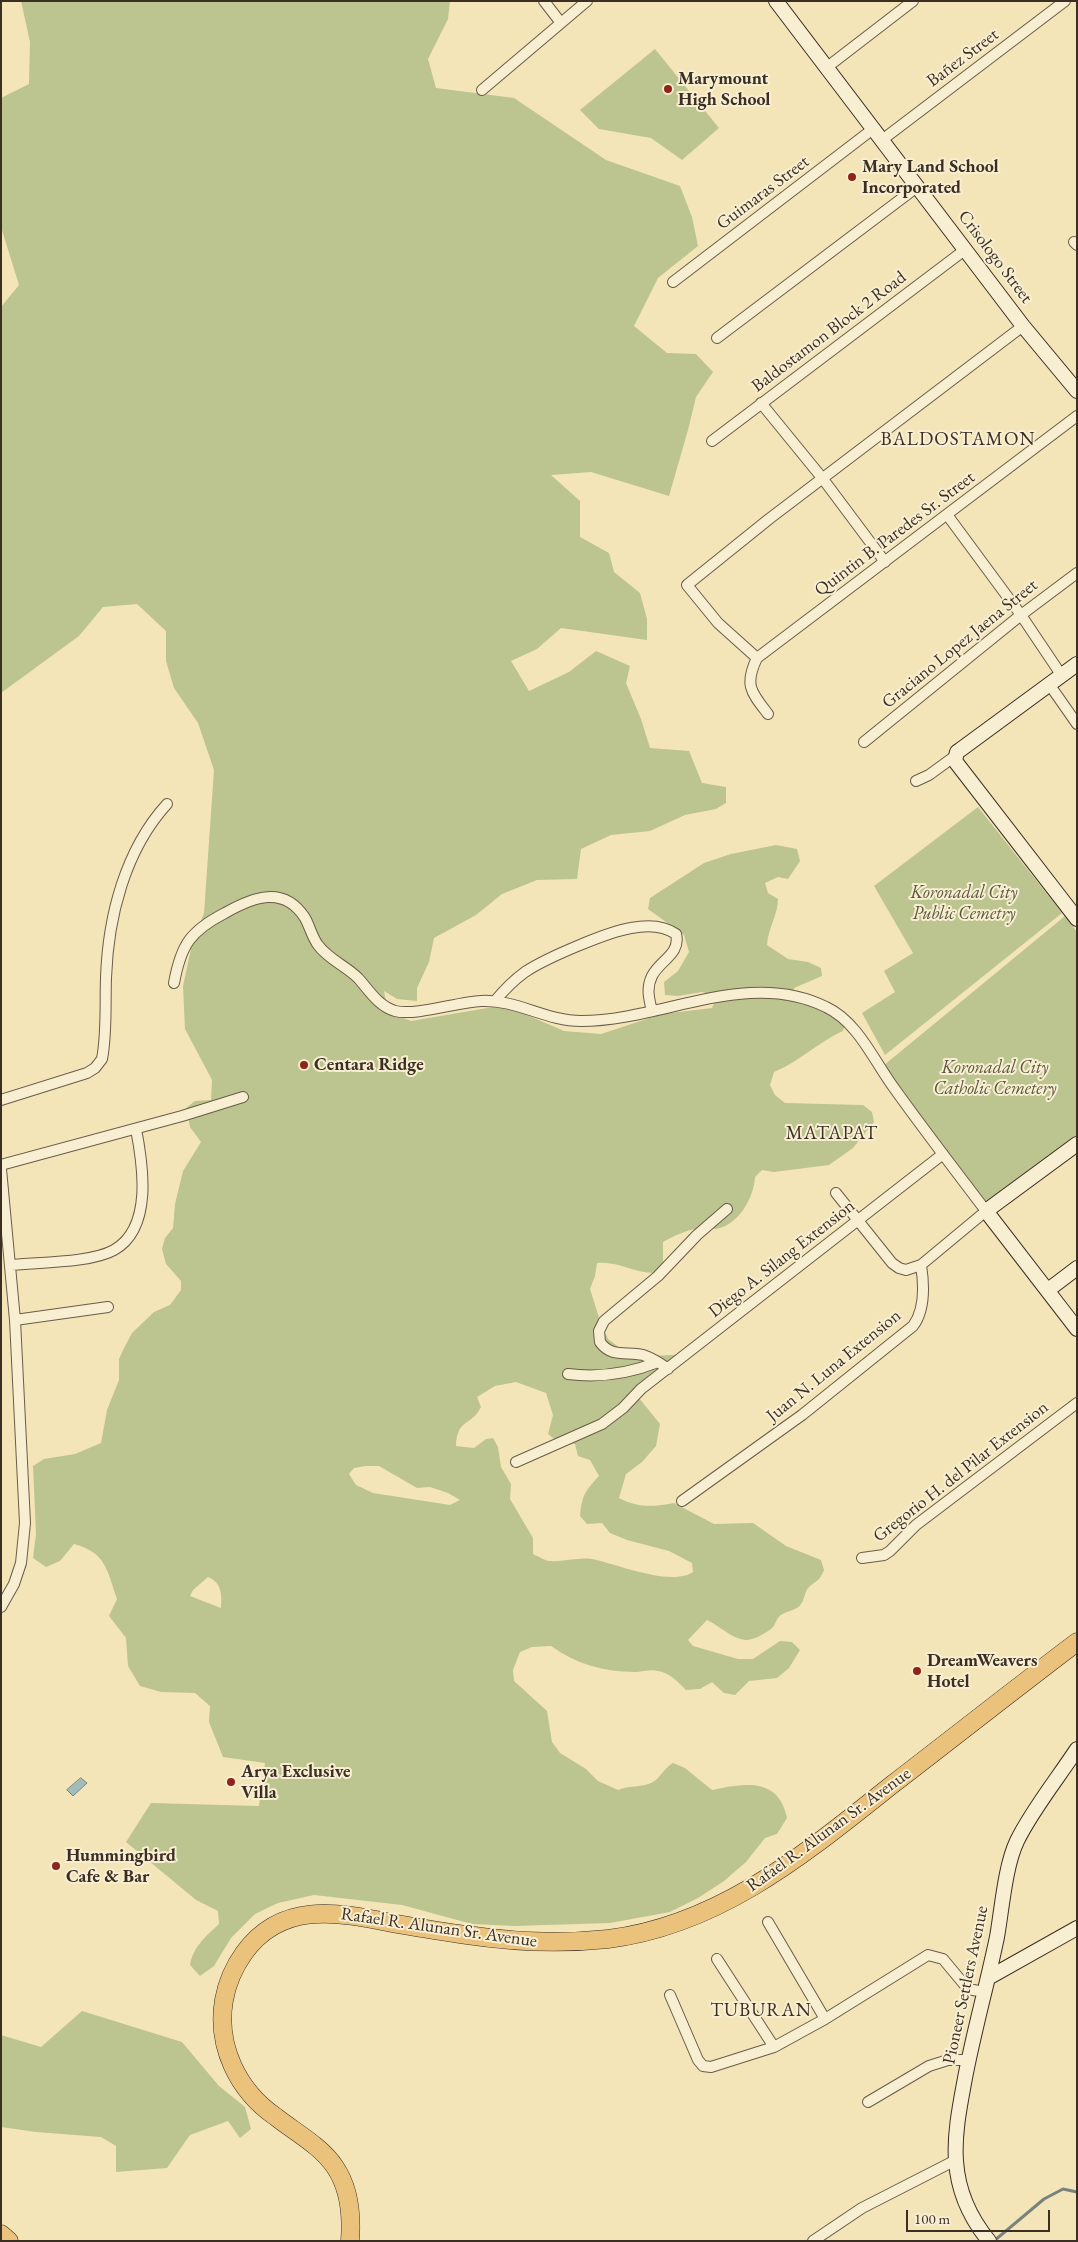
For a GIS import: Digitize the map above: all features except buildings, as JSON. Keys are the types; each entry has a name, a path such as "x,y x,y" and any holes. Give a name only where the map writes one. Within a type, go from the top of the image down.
{"highway":[{"name":"Rafael R. Alunan Sr. Avenue","path":"350,2241 352,2223 348,2196 334,2164 254,2099 241,2083 227,2050 222,2018 227,1990 240,1958 251,1943 265,1930 281,1921 300,1915 323,1913 352,1915 474,1936 543,1942 610,1938 646,1932 681,1922 738,1896 789,1864 1075,1647"},
{"path":"1,2234 9,2241"}],"street":[{"path":"544,1 561,22"},
{"path":"482,90 587,1"},
{"name":"Crisologo Street","path":"776,1 917,188 1024,326 1077,390"},
{"path":"826,68 913,1"},
{"name":"Bañez Street","path":"882,140 1065,1"},
{"name":"Guimaras Street","path":"673,282 873,129"},
{"path":"718,338 917,188"},
{"name":"Baldostamon Block 2 Road","path":"712,441 966,249"},
{"path":"768,714 752,694 750,688 751,670 757,658 718,623 687,585 769,519 1024,326"},
{"path":"761,403 823,479 885,562"},
{"name":"Quintin B. Paredes Sr. Street","path":"757,658 948,516 1077,416"},
{"path":"948,516 1021,615 1062,676"},
{"name":"Graciano Lopez Jaena Street","path":"864,742 1021,615 1077,573"},
{"path":"916,781 929,775 1077,664"},
{"path":"1049,684 1077,724"},
{"path":"955,756 957,764 1075,912"},
{"path":"1,1100 87,1073 95,1068 102,1059 108,947 116,906 139,843 156,816 167,804"},
{"path":"174,983 183,949 191,936 203,924 248,902 272,896 284,898 296,907 306,919 319,947 346,967 383,1005 396,1011 408,1012 458,1003 494,1001 512,1004 558,1018 580,1021 608,1019 747,994 779,993 805,997 829,1008 850,1024 877,1066 1077,1329"},
{"path":"494,1001 510,984 527,971 557,956 630,928 650,926 668,928 676,934 678,941 675,951 652,975 648,996 652,1011"},
{"path":"1,1165 136,1129 243,1097"},
{"path":"11,1265 88,1258 113,1251 121,1245 129,1236 135,1222 143,1191 142,1162 136,1129"},
{"path":"836,1193 892,1263 899,1268 914,1269 986,1211 1077,1144"},
{"name":"Diego A. Silang Extension","path":"516,1462 602,1424 623,1408 641,1389 943,1154"},
{"path":"1,1169 5,1230 11,1265 15,1320 25,1523 21,1563 14,1584 1,1607"},
{"path":"668,1369 643,1355 607,1350 600,1342 600,1326 613,1312 658,1276 702,1230 727,1209"},
{"name":"Juan N. Luna Extension","path":"682,1501 802,1415 913,1326 919,1316 924,1284 921,1265"},
{"path":"1048,1290 1077,1268"},
{"path":"15,1320 108,1307"},
{"path":"568,1374 608,1376 658,1362"},
{"name":"Gregorio H. del Pilar Extension","path":"862,1558 884,1556 890,1552 916,1525 1077,1403"},
{"name":"Pioneer Settlers Avenue","path":"987,2238 964,2198 956,2160 958,2121 969,2060 988,1978 1011,1855 1017,1841 1077,1748"},
{"path":"768,1922 825,2019"},
{"path":"988,1978 1077,1928"},
{"path":"670,1995 698,2060 703,2066 711,2066 774,2047 825,2019 928,1956 943,1959 968,1989 984,1992"},
{"path":"717,1958 774,2047"},
{"path":"868,2102 929,2066 948,2060 969,2060"},
{"path":"813,2241 862,2208 956,2160"}],"green space":[{"path":"21,1 450,1 448,19 428,59 436,88 514,98 606,160 680,186 692,217 698,246 658,278 634,326 667,353 696,354 713,372 696,397 669,496 591,472 551,475 580,501 580,537 609,553 614,572 640,593 647,619 647,640 561,628 537,649 511,661 529,691 569,672 596,651 630,666 626,683 641,719 650,748 689,751 702,783 726,787 726,803 716,809 685,815 650,831 611,835 581,849 577,879 537,880 502,894 476,915 434,938 429,962 417,988 417,1001 397,999 384,991 388,1012 411,1021 499,1006 520,1012 564,1031 601,1034 662,1014 712,1008 717,996 702,992 678,996 665,995 664,982 678,971 689,952 684,935 648,909 650,898 704,863 731,854 776,845 797,849 800,861 788,879 778,877 765,883 768,893 778,899 767,945 788,959 808,962 821,968 822,976 794,988 793,1000 829,1014 845,1024 843,1031 774,1072 770,1085 775,1095 785,1103 863,1105 872,1112 874,1122 853,1148 829,1165 774,1172 762,1170 755,1177 752,1193 745,1208 734,1220 718,1229 700,1228 686,1231 663,1242 663,1264 656,1273 641,1272 613,1264 597,1263 590,1289 601,1324 608,1339 632,1357 690,1354 639,1398 660,1424 656,1446 642,1462 626,1474 619,1498 633,1504 646,1506 674,1503 714,1524 753,1523 786,1546 821,1560 824,1570 819,1579 807,1589 799,1606 781,1615 767,1632 748,1640 740,1639 707,1620 688,1640 693,1646 738,1659 753,1659 780,1641 792,1642 800,1650 789,1668 777,1678 749,1681 735,1695 724,1693 712,1682 700,1689 686,1690 670,1676 658,1671 624,1672 601,1669 570,1658 551,1646 532,1647 520,1652 513,1670 514,1681 547,1711 552,1742 560,1753 586,1769 598,1781 618,1790 645,1785 656,1780 673,1763 685,1768 712,1790 736,1786 759,1786 768,1789 776,1795 783,1805 787,1818 777,1834 765,1838 746,1862 724,1881 698,1898 670,1912 610,1923 515,1926 472,1924 402,1905 314,1895 278,1903 255,1914 231,1938 214,1966 200,1976 190,1965 194,1953 201,1942 219,1924 218,1911 196,1900 126,1842 151,1803 259,1806 265,1763 223,1757 209,1722 210,1706 195,1693 161,1692 140,1686 128,1666 126,1638 109,1616 117,1599 111,1580 104,1564 93,1552 74,1544 60,1561 46,1567 33,1558 36,1534 33,1466 44,1459 75,1454 101,1443 107,1410 119,1380 119,1359 124,1348 132,1333 154,1312 170,1305 181,1290 181,1281 166,1264 162,1249 165,1238 173,1228 175,1204 183,1171 201,1142 190,1127 186,1108 195,1101 211,1100 212,1080 185,1029 183,986 192,944 204,913 214,770 198,723 174,688 166,661 166,631 137,604 103,607 79,636 1,693 1,307 19,285 1,227 1,98 29,84 30,42","holes":["516,1382 546,1393 553,1415 548,1434 558,1442 575,1444 578,1456 590,1460 599,1476 583,1498 580,1516 587,1524 602,1523 610,1533 627,1540 669,1551 692,1563 693,1572 683,1576 658,1576 592,1559 550,1561 533,1554 533,1538 510,1499 511,1484 501,1467 498,1447 493,1438 486,1439 474,1448 456,1446 459,1431 473,1418 481,1407 477,1397 495,1386","379,1466 417,1488 430,1487 448,1493 460,1500 450,1505 373,1493 356,1485 349,1474 354,1468","208,1577 213,1580 219,1586 221,1608 190,1596 193,1590"]},
{"path":"655,49 719,128 682,160 651,138 599,129 580,110"},
{"name":"Koronadal City Public Cemetry","path":"978,807 1062,913 885,1055 862,1013 895,992 884,971 913,953 874,886"},
{"name":"Koronadal City Catholic Cemetery","path":"1065,916 1077,932 1077,1136 988,1206 883,1066"},
{"path":"82,2011 182,2042 219,2086 245,2107 251,2129 240,2138 228,2121 190,2135 167,2168 116,2172 116,2146 101,2137 1,2127 1,2035 41,2047"}],"water":[{"path":"81,1778 87,1783 73,1796 67,1790"}],"waterway":[{"path":"994,2241 1044,2199 1063,2189 1077,2192"}],"place":[{"name":"Marymount High School","path":"668,89"},
{"name":"Mary Land School Incorporated","path":"852,177"},
{"name":"Centara Ridge","path":"304,1065"},
{"name":"DreamWeavers Hotel","path":"917,1671"},
{"name":"Arya Exclusive Villa","path":"231,1782"},
{"name":"Hummingbird Cafe & Bar","path":"56,1866"}],"district":[{"name":"BALDOSTAMON","path":"958,440"},
{"name":"MATAPAT","path":"832,1134"},
{"name":"TUBURAN","path":"761,2011"}]}
